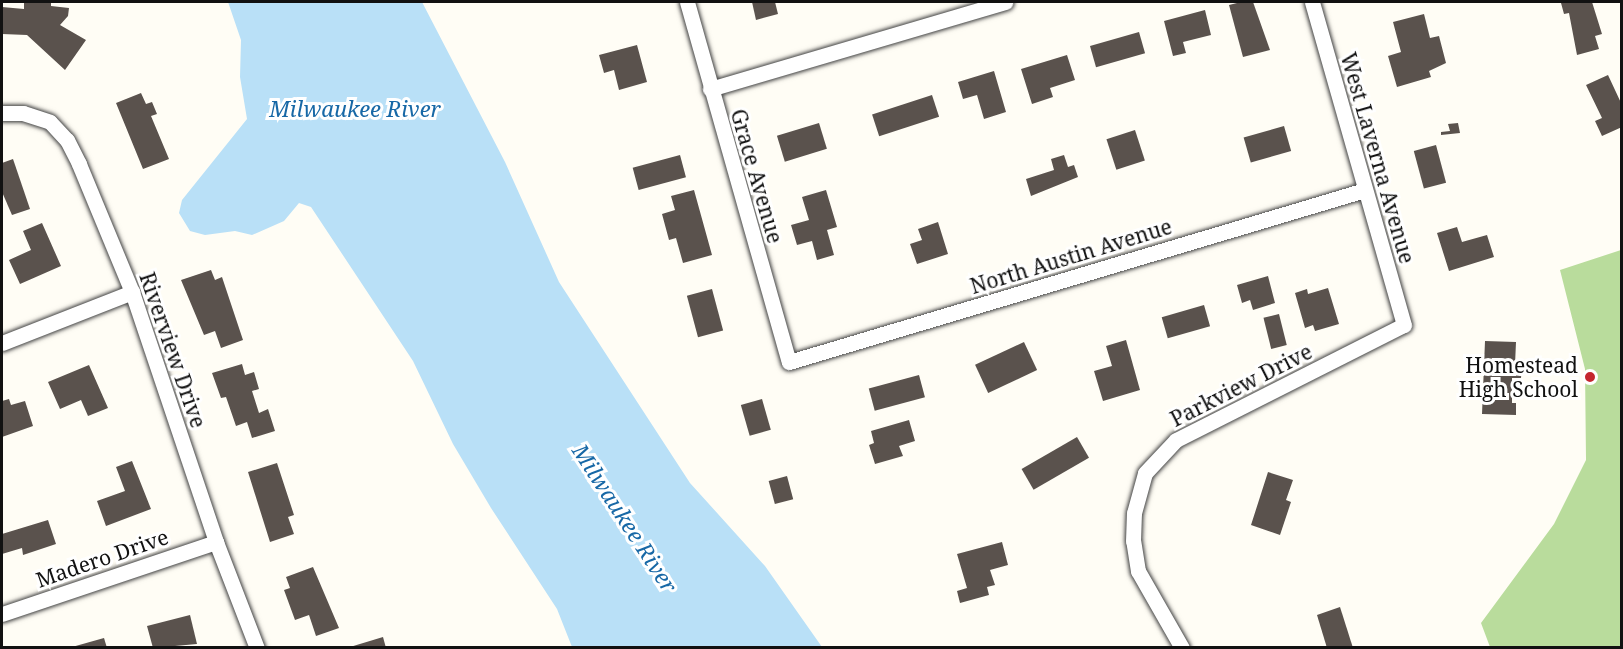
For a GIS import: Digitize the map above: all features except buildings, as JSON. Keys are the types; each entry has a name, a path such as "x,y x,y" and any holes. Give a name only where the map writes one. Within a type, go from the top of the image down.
{"street":[{"name":"Grace Avenue","path":"687,2 789,362"},
{"path":"710,89 1005,2"},
{"name":"West Laverna Avenue","path":"1312,2 1404,325"},
{"name":"Riverview Drive","path":"2,113 23,113 50,122 67,140 132,292 216,542 257,648"},
{"name":"North Austin Avenue","path":"789,362 1365,190"},
{"path":"2,343 132,292"},
{"name":"Parkview Drive","path":"1182,648 1138,571 1133,541 1134,513 1145,473 1176,440 1404,325"},
{"name":"Madero Drive","path":"2,614 216,542"}],"green space":[{"path":"1621,250 1621,647 1490,647 1481,623 1554,524 1586,460 1585,369 1560,270"}],"water":[{"name":"Milwaukee River","path":"228,2 422,2 505,162 559,282 690,483 765,566 822,647 572,647 557,609 491,508 453,444 413,361 311,207 299,203 284,221 252,235 235,231 205,235 190,231 179,213 182,200 247,119 240,77 241,40"}],"place":[{"name":"Homestead High School","path":"1590,377"}]}
